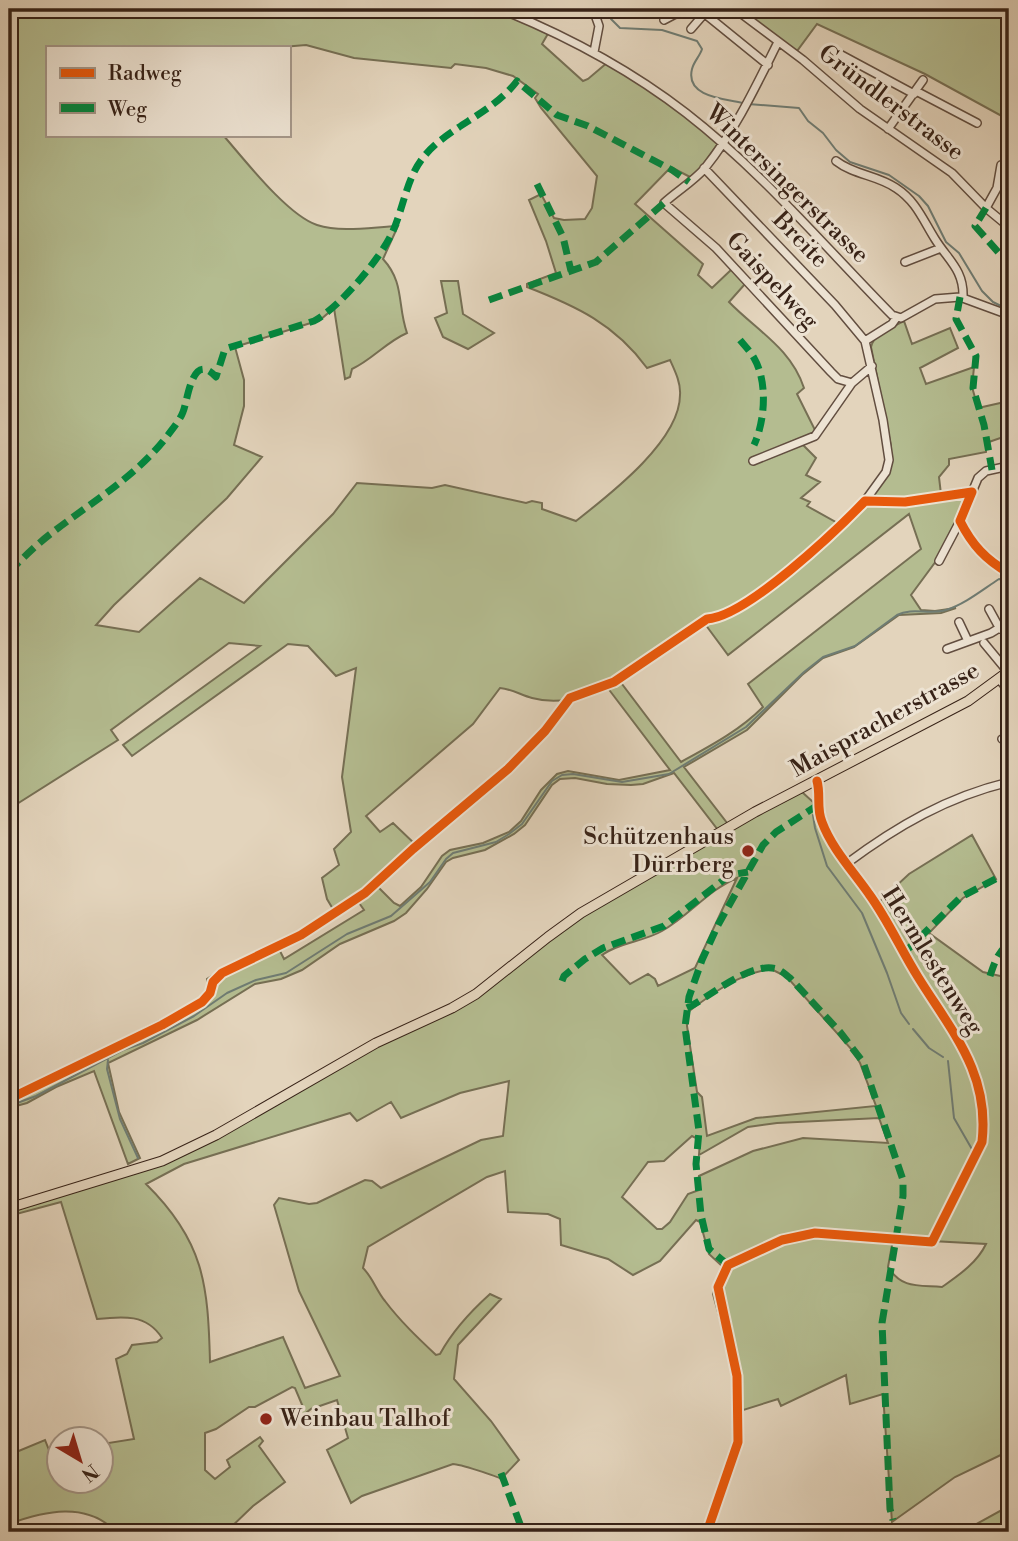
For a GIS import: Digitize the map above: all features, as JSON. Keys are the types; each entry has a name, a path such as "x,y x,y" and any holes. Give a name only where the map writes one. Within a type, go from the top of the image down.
{"main road":[{"name":"Maispracherstrasse","path":"9,1208 134,1171 216,1135 369,1046 467,1000 581,913 776,801 968,701 1009,671"}],"street":[{"name":"Wintersingerstrasse","path":"500,9 594,52 641,80 686,113 723,144 897,317"},
{"path":"593,9 599,26 594,52"},
{"path":"664,20 685,9"},
{"name":"Gründlerstrasse","path":"735,9 803,60 860,109 952,173 1009,227"},
{"path":"691,29 701,11 768,65"},
{"path":"705,168 751,99 778,42"},
{"path":"834,51 977,123"},
{"path":"888,129 923,80"},
{"path":"836,161 847,170 894,186 907,196 918,208 955,265 963,286 963,297"},
{"path":"986,208 997,188 1001,165"},
{"name":"Gaispelweg","path":"705,168 664,203 716,248 838,379 852,383"},
{"name":"Breite","path":"705,168 835,305 865,341"},
{"path":"905,262 942,248"},
{"path":"864,501 886,472 889,460 865,341 892,324 897,317 906,316 935,299 963,297 1009,315"},
{"path":"753,461 815,436 852,383 872,366"},
{"path":"939,561 978,478 986,471 1009,466"},
{"path":"960,521 979,551 1009,573"},
{"path":"989,609 1000,629"},
{"path":"959,622 968,641"},
{"path":"947,649 1000,629 1009,622"},
{"path":"984,643 1009,671"},
{"path":"999,679 1009,691"},
{"path":"817,781 821,821 846,864 882,837 927,811 965,794 1009,782"},
{"name":"Hermlestenweg","path":"707,1532 738,1442 739,1431 737,1376 718,1287 728,1265 798,1235 824,1233 932,1242 980,1150 984,1127 981,1096 971,1062 874,902 846,864"}],"green space":[{"path":"9,9 493,9 549,32 542,44 583,81 608,62 667,101 717,141 717,145 698,171 690,177 671,167 635,204 703,264 698,275 712,288 732,269 745,284 729,302 772,340 791,362 804,388 797,394 816,432 799,441 816,458 806,475 820,482 801,498 810,502 807,506 843,526 882,479 890,457 891,446 871,347 873,342 880,334 904,321 912,344 950,328 958,348 920,368 926,384 974,367 972,387 978,408 1009,401 1009,435 986,443 986,452 949,459 949,465 939,477 941,494 945,497 969,495 939,557 911,595 921,610 956,608 941,613 899,615 854,647 823,658 802,675 747,730 684,767 731,828 802,792 813,802 819,821 879,902 909,874 972,835 996,879 963,898 929,933 983,972 1009,978 1009,1451 955,1477 892,1522 883,1394 850,1404 846,1375 781,1406 778,1399 737,1412 733,1367 713,1294 722,1266 709,1254 700,1222 696,1220 660,1261 633,1275 608,1259 561,1245 560,1219 548,1214 508,1212 505,1171 487,1177 368,1247 363,1268 391,1308 436,1355 440,1354 462,1322 490,1294 501,1299 458,1345 454,1379 491,1421 519,1460 501,1479 453,1464 362,1496 351,1503 327,1450 348,1438 337,1400 311,1409 293,1423 289,1418 303,1407 295,1388 292,1387 255,1407 249,1407 216,1429 205,1433 205,1470 215,1479 230,1467 227,1460 260,1437 263,1441 259,1446 285,1482 253,1506 226,1532 116,1532 105,1522 79,1512 36,1515 9,1524 9,1455 45,1440 46,1496 116,1496 116,1442 134,1439 116,1359 127,1354 132,1345 157,1342 162,1338 149,1324 134,1318 97,1319 61,1202 9,1216 9,1211 142,1171 352,1058 449,1012 566,926 721,834 674,773 643,784 631,785 575,778 560,779 552,785 525,825 485,850 446,862 406,913 394,921 340,944 302,970 281,979 255,984 197,1020 108,1063 119,1112 140,1158 128,1164 94,1071 27,1103 9,1108 9,1100 12,1095 200,1000 209,989 207,979 213,975 277,945 284,959 364,910 357,900 336,914 327,899 322,878 339,865 334,849 351,832 342,777 356,668 336,676 308,646 288,644 132,756 123,745 260,646 229,643 111,730 118,740 9,809","holes":["306,45 354,58 451,68 455,64 486,68 513,76 538,94 535,98 541,108 597,176 592,208 585,219 554,218 541,194 529,200 556,273 527,284 527,287 578,309 608,328 622,339 647,368 670,360 679,382 677,413 656,448 640,466 576,521 542,509 542,503 526,503 445,485 432,488 357,483 333,514 244,603 200,578 139,632 96,625 227,498 262,457 234,445 244,406 244,380 235,347 320,320 334,308 345,379 350,377 352,369 407,333 398,286 383,259 398,226 337,229 317,225 305,219 267,185 224,136 46,136 46,46","909,514 921,549 748,684 763,707 754,716 681,762 619,680 705,624 728,655","607,687 670,770 619,780 568,771 557,774 541,790 521,821 509,832 483,843 450,850 442,856 421,887 400,906 377,886 418,847 393,823 380,832 366,816 473,724 500,688 551,701 570,699","737,878 695,968 658,986 655,979 648,974 630,984 602,955 616,947 662,931 717,889","771,969 787,977 853,1051 876,1106 756,1118 707,1136 702,1097 697,1092 687,1026 688,1012 737,980","509,1081 503,1136 481,1140 381,1188 372,1181 365,1180 317,1203 279,1198 274,1205 299,1291 340,1376 305,1388 283,1337 210,1362 207,1309 199,1265 180,1225 146,1184 184,1164 350,1113 357,1121 391,1102 401,1118 460,1093","879,1118 888,1143 803,1138 753,1151 699,1176 699,1190 688,1194 670,1222 662,1229 657,1229 622,1197 648,1162 664,1161 692,1136 700,1140 699,1155 748,1127","913,1240 986,1244 973,1263 942,1287 918,1286 899,1279 888,1267 892,1245 890,1242"]},
{"path":"737,9 988,9 1006,15 1009,22 1009,120 925,74 817,24 797,51"},
{"path":"441,281 458,281 463,314 494,333 468,349 443,337 435,318 447,313"},
{"path":"1009,1506 1009,1532 962,1532"}],"waterway":[{"path":"608,9 611,19 620,28 662,30 697,41 702,49 692,69 694,86 708,95 743,103"},
{"path":"748,104 799,108 808,121 850,162 889,175 919,196 928,206 946,242 959,253 982,291 993,302 1009,310"},
{"path":"9,1106 36,1096 123,1050 143,1043 194,1016 227,993 256,980 286,973 347,934 391,916 430,882 453,853 496,842 522,824 552,781 562,775 573,774 622,782 669,774 746,727 823,657 855,646 897,615 946,610 999,579 1009,582"},
{"path":"813,815 827,866 862,913 901,1013 909,1024"},
{"path":"913,1029 929,1048 943,1057"},
{"path":"108,1060 107,1069 120,1119 138,1158"},
{"path":"948,1061 954,1118 973,1151"}],"marked path":[{"path":"9,572 41,541 129,476 156,450 182,415 196,373 201,369 208,370 216,377 224,352 228,348 314,321 335,305 358,282 386,244 396,224 412,176 422,159 443,138 495,103 517,81 557,115 588,126 672,170 689,182"},
{"path":"537,184 563,237 571,271"},
{"path":"489,300 596,262 664,203"},
{"path":"986,208 975,226 1007,262 1004,270 1009,278"},
{"path":"960,297 956,319 976,356 973,388 984,425 992,470"},
{"path":"740,340 758,368 763,390 763,413 754,445"},
{"path":"728,1265 709,1249 701,1215 696,1164 699,1131 685,1027 689,997 718,925 763,845 776,832 818,805"},
{"path":"562,981 564,976 585,959 603,948 664,926 730,875 748,872"},
{"path":"904,953 961,897 1009,872"},
{"path":"990,976 999,954 1009,944"},
{"path":"687,1008 743,975 766,968 777,969 790,978 840,1032 863,1062 903,1180 903,1196 882,1323 890,1509 893,1520"},
{"path":"501,1473 523,1532"}],"cycle path":[{"path":"972,492 960,521 980,551 1009,573"},
{"path":"9,1099 162,1025 202,1002 210,993 213,982 222,973 301,935 365,893 508,769 545,731 570,698 614,682 707,619 724,615 744,604 790,570 865,501 905,502 972,492"},
{"path":"707,1532 738,1442 737,1376 718,1287 728,1265 782,1240 815,1233 932,1242 982,1142 980,1095 966,1054 876,904 826,832 820,817 817,781"}],"place":[{"name":"Schützenhaus Dürrberg","path":"748,851"},
{"name":"Weinbau Talhof","path":"266,1419"}]}
